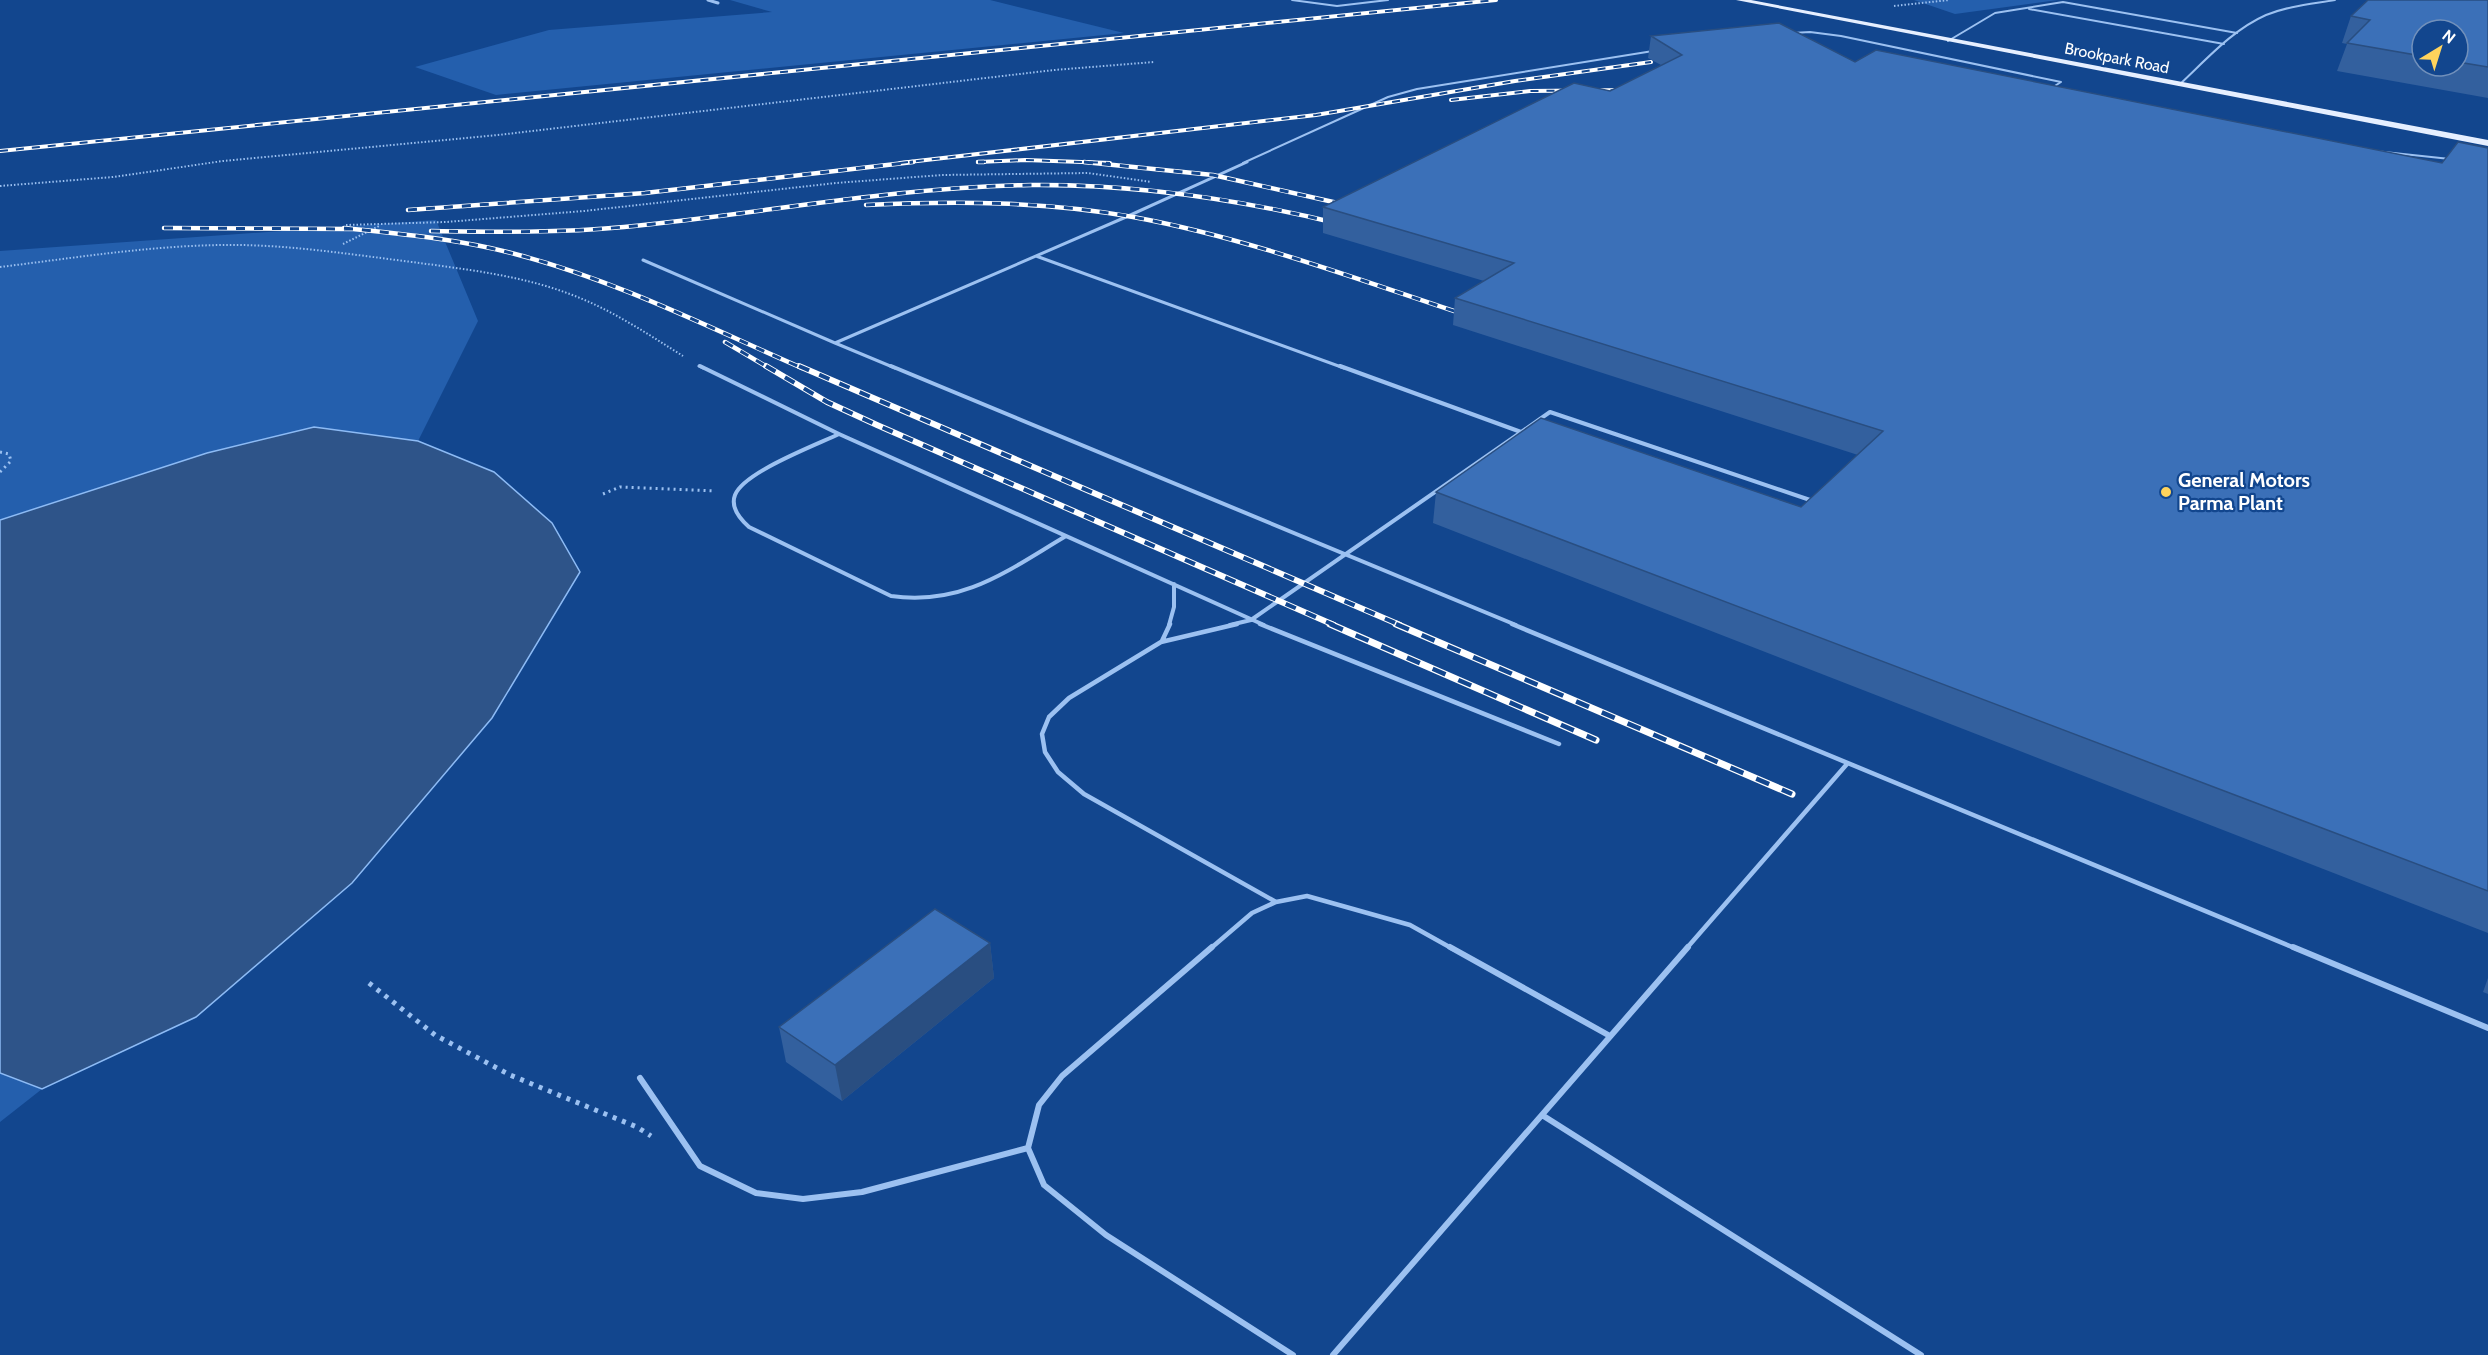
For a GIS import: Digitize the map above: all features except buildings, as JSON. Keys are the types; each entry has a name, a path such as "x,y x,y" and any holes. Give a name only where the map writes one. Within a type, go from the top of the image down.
{"main road":[{"name":"Brookpark Road","path":"1740,0 2488,142"}],"street":[{"path":"708,0 718,3"}],"lane":[{"path":"1292,0 1336,6 1388,0"},
{"path":"1367,0 1375,2"},
{"path":"2179,85 2237,33 2259,18 2294,7 2335,0"},
{"path":"1948,40 1995,13 2063,2 2237,33"},
{"path":"2024,8 2224,44"},
{"path":"1784,34 1810,32 1841,36 2061,82 2044,93 2055,95"},
{"path":"835,343 1036,256 1389,96 1417,89 1659,50"},
{"path":"2365,150 2457,160"},
{"path":"1036,256 1521,432"},
{"path":"643,260 835,343 1343,555 2488,1028"},
{"path":"699,366 839,434 1251,620 1559,744"},
{"path":"1276,902 1084,794 1058,772 1044,752 1042,734 1049,717 1069,698 1161,642 1251,620 1550,412 1816,502"},
{"path":"839,434 762,471 736,491 733,500 735,511 741,520 749,527 891,596 908,600 936,600 975,588 1066,536"},
{"path":"1161,642 1172,622 1176,605 1174,584"},
{"path":"1333,1355 1847,764"},
{"path":"1293,1355 1106,1235 1044,1185 1028,1148 1039,1105 1062,1076 1252,913 1276,902 1307,896 1410,925 1610,1036"},
{"path":"640,1078 700,1166 756,1193 803,1199 862,1192 1028,1148"},
{"path":"1542,1115 1921,1355"}],"path":[{"path":"1888,7 1949,0"},
{"path":"0,186 113,177 223,161 498,135 1054,70 1154,62"},
{"path":"346,225 446,222 652,205 836,183 942,175 1088,173 1167,183 1187,188"},
{"path":"343,244 382,225"},
{"path":"0,267 181,247 238,245 322,251 487,273 532,282 569,294 623,320 699,366"},
{"path":"0,452 9,454 10,461 0,472"},
{"path":"603,494 620,487 675,491 736,491"},
{"path":"369,983 435,1035 510,1075 637,1127 655,1138"}],"shaded area":[{"path":"730,0 990,0 1124,33 496,95 415,67 549,30 772,12"},
{"path":"1914,0 2058,0 1955,14"},
{"path":"436,220 478,321 418,441 314,427 207,453 0,520 0,251"},
{"path":"314,427 418,441 494,472 552,523 580,572 492,718 352,883 196,1017 42,1089 0,1073 0,520 207,453"},
{"path":"0,1073 42,1089 0,1122"}],"railway":[{"path":"0,151 1496,0"},
{"path":"900,163 1316,115 1515,81 1651,62"},
{"path":"1451,100 1530,91 1630,90"},
{"path":"984,162 978,162 1025,160 1085,162"},
{"path":"408,210 645,193 913,162"},
{"path":"1085,162 1110,163"},
{"path":"1085,162 1213,175 1351,206"},
{"path":"431,231 528,232 600,229 675,222 878,196 1031,185 1148,190 1225,200 1340,224"},
{"path":"866,205 933,203 1033,205 1133,217 1261,248 1469,316"},
{"path":"164,228 353,229"},
{"path":"344,228 353,229"},
{"path":"353,229 473,244 552,265 661,305 802,368"},
{"path":"725,342 769,368"},
{"path":"766,366 827,402 877,425 1334,625"},
{"path":"799,366 1400,625"},
{"path":"1330,624 1596,740"},
{"path":"1396,624 1792,794"}],"place":[{"name":"General Motors Parma Plant","path":"2166,492"}]}
